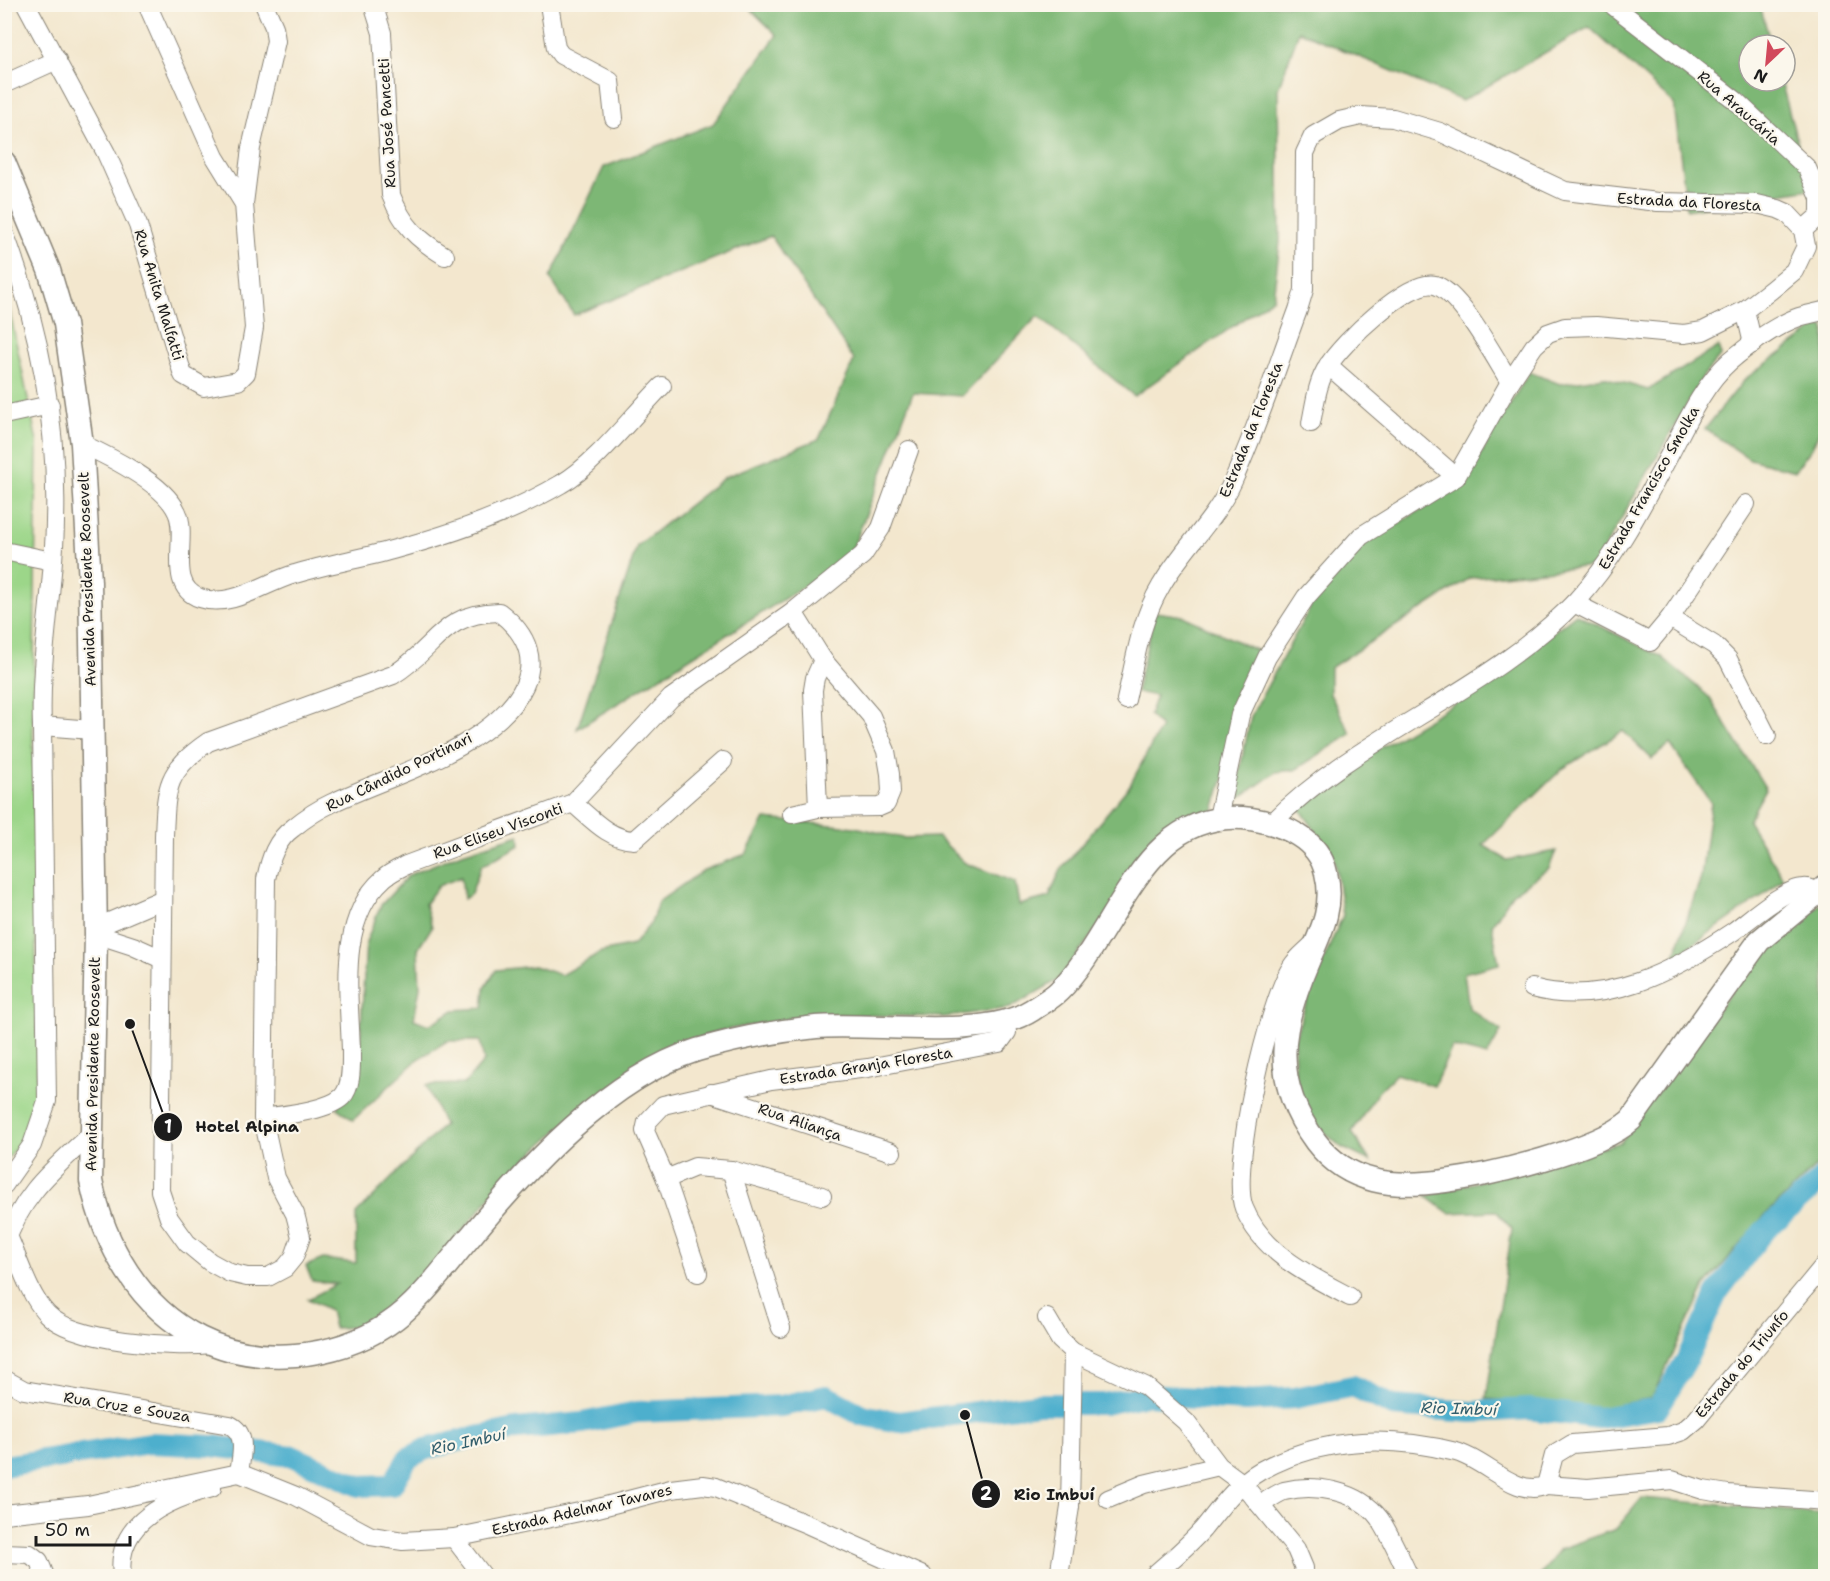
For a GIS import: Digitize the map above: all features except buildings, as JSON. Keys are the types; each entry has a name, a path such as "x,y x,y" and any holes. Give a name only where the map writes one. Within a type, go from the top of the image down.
{"main road":[{"name":"Avenida Presidente Roosevelt","path":"4,162 49,270 65,324 82,444 90,582 96,931 91,1181 98,1216 120,1262 142,1292 187,1332 211,1344 262,1356 298,1355 359,1340 391,1323 418,1298 517,1181 568,1132 647,1073 692,1052 737,1040 817,1027 953,1027 1004,1021 1025,1015 1058,992 1156,852 1184,829 1218,818 1247,819 1272,824 1306,840 1325,866 1330,893 1328,915 1292,998 1284,1035 1284,1063 1301,1122 1324,1152 1349,1171 1384,1184 1411,1185 1487,1173 1581,1147 1619,1131 1631,1120 1759,940 1821,888"}],"street":[{"path":"4,84 57,60 26,4"},
{"name":"Rua Anita Malfatti","path":"57,60 106,153 138,225 183,375 204,387 238,381 246,373 251,356 254,328 244,204 215,157 147,4"},
{"name":"Rua José Pancetti","path":"373,4 382,33 391,195 400,217 416,236 446,256"},
{"path":"549,4 556,48 569,60 610,81 615,118"},
{"name":"Rua Araucária","path":"1611,4 1735,100 1807,168 1820,198 1820,215 1803,230"},
{"path":"244,204 251,147 276,41 274,27 263,6"},
{"name":"Estrada da Floresta","path":"1126,700 1142,627 1153,600 1172,570 1211,521 1233,482 1298,310 1305,281 1305,153 1313,136 1339,121 1361,117 1394,118 1440,132 1565,191 1658,202 1756,204 1787,213 1803,230"},
{"path":"1218,818 1240,715 1268,657 1306,597 1361,536 1456,477 1510,382 1534,346 1548,333 1565,327 1627,328 1684,334 1703,331 1745,310 1794,271 1806,246 1803,230"},
{"path":"4,232 24,285 50,405 55,522 42,668 47,1101 32,1145 4,1185"},
{"path":"1311,423 1317,391 1328,365 1367,322 1392,302 1426,285 1436,285 1467,312 1510,382"},
{"path":"1745,310 1752,344"},
{"name":"Estrada Francisco Smolka","path":"1272,824 1296,799 1335,769 1483,677 1574,603 1597,578 1643,504 1710,384 1729,362 1752,344 1798,317 1826,310"},
{"path":"1328,365 1456,477"},
{"path":"82,444 124,465 172,502 181,521 180,568 182,581 188,591 200,598 232,599 279,578 393,550 476,524 542,494 581,471 662,386"},
{"path":"4,415 50,405"},
{"name":"Rua Eliseu Visconti","path":"263,1118 325,1105 341,1097 346,1090 351,1070 350,944 357,919 369,897 383,879 406,865 573,803 671,698 793,612 862,555 881,528 909,450"},
{"path":"1574,603 1650,642 1670,618 1746,504"},
{"path":"4,551 52,561"},
{"name":"Rua Cândido Portinari","path":"499,612 516,625 532,657 531,670 522,690 488,728 461,746 330,804 291,829 275,848 266,879 263,1118 276,1179 295,1214 301,1237 294,1257 285,1268 268,1277 247,1277 220,1268 187,1243 169,1218 160,1191 165,801 173,775 184,758 207,742 235,730 393,675 413,663 459,618 477,613 499,612"},
{"path":"792,814 818,808 879,807 885,804 891,792 885,751 871,716 823,660 793,612"},
{"path":"1670,618 1714,645 1728,659 1767,736"},
{"path":"818,808 813,690 814,678 823,660"},
{"path":"42,726 92,730"},
{"path":"573,803 606,831 621,840 634,840 723,761"},
{"path":"1532,988 1569,994 1618,990 1660,974 1731,933 1786,894 1803,887 1821,888"},
{"path":"96,931 163,899"},
{"path":"96,931 162,959"},
{"path":"1318,938 1292,966 1278,1000 1254,1089 1240,1187 1244,1208 1259,1232 1278,1254 1308,1275 1350,1297"},
{"name":"Estrada Granja Floresta","path":"709,1092 771,1080 868,1068 918,1057 968,1051 999,1042 1007,1032 1004,1021"},
{"path":"698,1273 666,1179 645,1131 647,1122 663,1105 709,1092"},
{"name":"Rua Aliança","path":"709,1092 891,1152"},
{"path":"92,1133 22,1204 6,1241 36,1297 46,1312 65,1327 77,1332 182,1347 211,1344"},
{"path":"666,1179 695,1167 731,1170 822,1196"},
{"path":"731,1170 781,1328"},
{"name":"Estrada do Triunfo","path":"1546,1485 1554,1455 1572,1444 1668,1436 1683,1431 1696,1420 1826,1263"},
{"path":"1047,1318 1060,1340 1073,1352 1145,1386 1186,1422 1219,1466 1242,1483 1296,1549 1304,1568 1302,1576"},
{"path":"1059,1576 1070,1506 1073,1352"},
{"name":"Rua Cruz e Souza","path":"4,1378 24,1390 218,1422 236,1428 242,1442 240,1467"},
{"path":"1153,1576 1182,1551 1242,1483 1259,1471 1301,1453 1353,1441 1382,1441 1455,1452 1477,1460 1515,1485 1530,1489 1546,1485 1588,1488 1672,1480 1703,1490 1728,1494 1826,1501"},
{"path":"1108,1499 1144,1484 1219,1466"},
{"path":"4,1514 88,1505 240,1467"},
{"path":"120,1576 122,1556 131,1532 146,1516 172,1500 225,1484 240,1467"},
{"name":"Estrada Adelmar Tavares","path":"240,1467 371,1536 403,1541 454,1538 594,1509 671,1489 703,1485 746,1499 914,1574"},
{"path":"1260,1505 1281,1492 1304,1487 1325,1489 1360,1502 1379,1519 1409,1576"},
{"path":"454,1538 483,1576"},
{"path":"4,1553 30,1554 39,1561 45,1576"}],"green space":[{"path":"746,5 1760,5 1768,33 1737,33 1737,93 1784,93 1810,189 1687,210 1674,104 1589,27 1462,101 1299,31 1278,89 1280,242 1273,298 1134,396 1038,316 962,396 913,393 849,558 577,729 637,546 725,477 819,439 854,360 771,236 574,315 550,278 604,167 713,124 777,35"},
{"path":"4,284 37,442 33,734 38,1119 5,1162"},
{"path":"1817,327 1825,327 1825,420 1811,449 1795,471 1750,459 1705,429 1745,379"},
{"path":"1718,347 1721,355 1704,375 1594,566 1470,578 1330,668 1330,694 1351,734 1295,770 1276,772 1233,803 1251,716 1312,604 1363,544 1463,485 1529,372 1560,384 1604,377 1648,390"},
{"path":"1155,612 1183,616 1262,653 1213,813 1176,824 1058,980 1010,1008 944,1017 817,1014 719,1031 656,1056 576,1114 507,1176 423,1280 396,1305 358,1327 334,1328 330,1310 308,1299 337,1284 312,1281 306,1266 323,1259 356,1263 356,1214 444,1125 426,1085 464,1084 484,1061 480,1041 447,1041 417,1060 353,1120 337,1108 359,1061 366,942 381,905 409,875 459,854 519,835 520,845 481,866 471,894 464,899 461,877 438,886 425,904 432,927 418,949 420,987 414,1019 429,1025 454,1010 483,1008 485,988 496,970 534,966 561,975 601,952 633,945 651,923 658,902 704,870 746,854 765,819 855,827 903,838 938,837 965,863 1015,882 1019,905 1049,897 1060,871 1130,785 1161,727 1149,715 1156,696 1136,692"},
{"path":"1576,614 1662,657 1709,697 1766,789 1748,821 1783,878 1760,898 1674,957 1701,877 1711,803 1670,744 1652,759 1623,731 1562,769 1483,845 1507,860 1556,851 1549,868 1512,894 1492,925 1499,964 1464,973 1469,1008 1501,1031 1487,1056 1452,1047 1434,1086 1396,1074 1378,1092 1352,1132 1370,1161 1341,1147 1308,1117 1295,1075 1294,1040 1310,991 1343,915 1334,857 1300,809 1378,749 1487,684"},
{"path":"1825,900 1825,1158 1763,1217 1705,1286 1652,1398 1602,1408 1486,1399 1512,1229 1496,1211 1449,1213 1426,1196 1621,1142 1760,953"},
{"path":"1642,1498 1825,1514 1825,1576 1540,1576 1560,1549 1616,1529"}],"waterway":[{"name":"Rio Imbuí","path":"4,1466 150,1443 212,1446 292,1456 359,1486 392,1485 408,1458 426,1449 467,1439 516,1429 582,1423 637,1412 781,1406 826,1396 862,1415 899,1422 1038,1404 1104,1404 1147,1395 1245,1401 1295,1398 1353,1386 1393,1406 1472,1412 1529,1409 1600,1418 1658,1408 1686,1361 1717,1293 1762,1233 1826,1175"}],"place":[{"name":"Hotel Alpina","path":"130,1024"},
{"name":"Rio Imbuí","path":"965,1415"}]}
